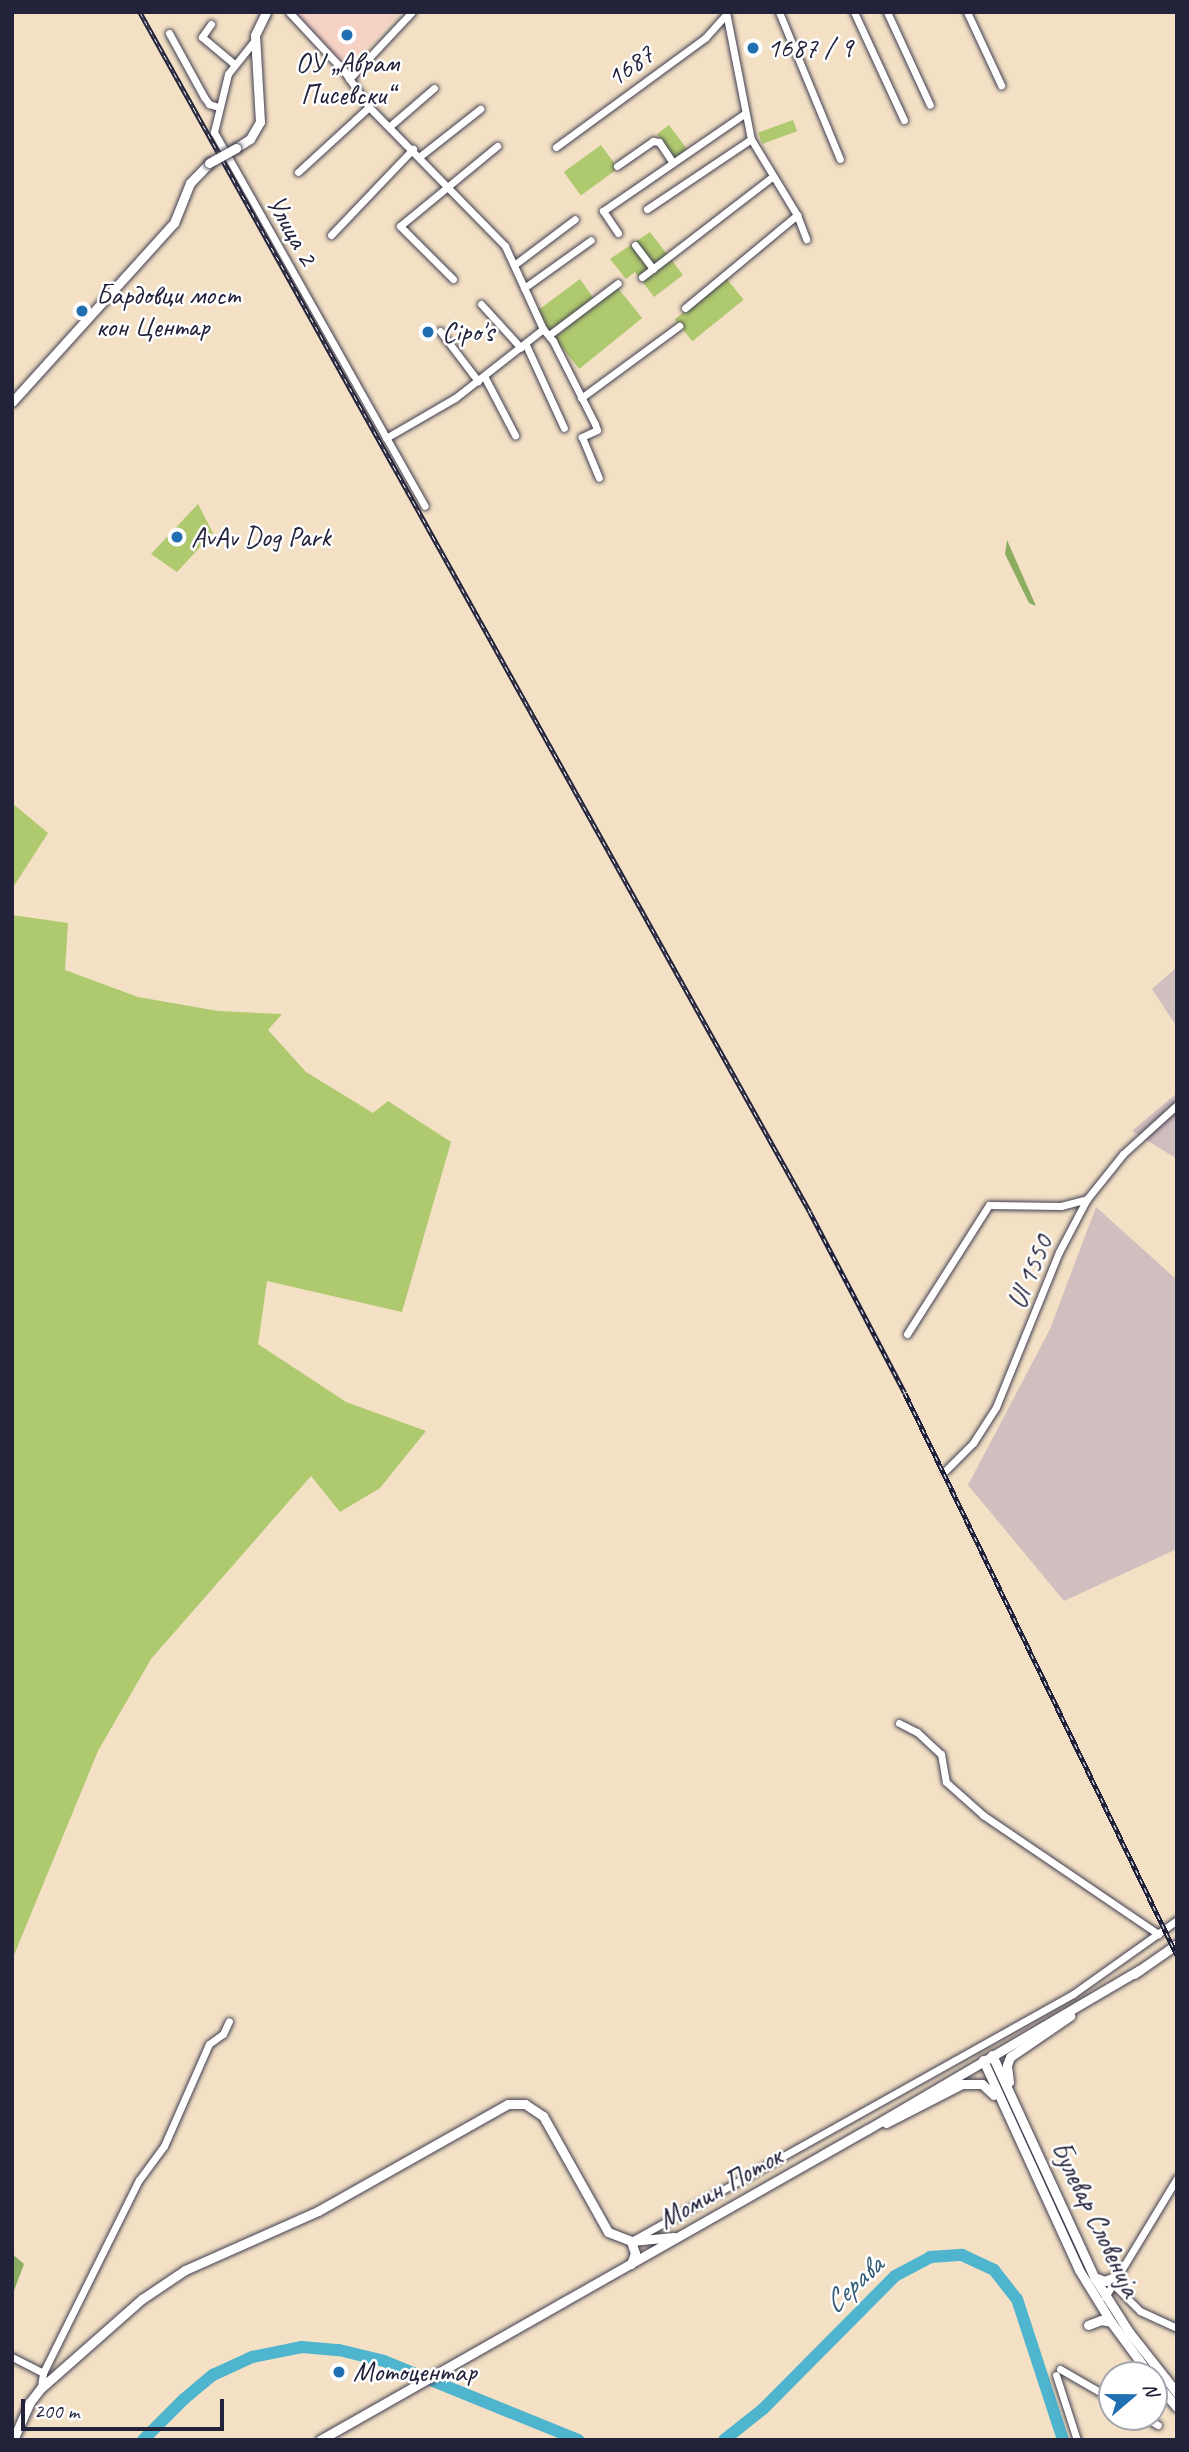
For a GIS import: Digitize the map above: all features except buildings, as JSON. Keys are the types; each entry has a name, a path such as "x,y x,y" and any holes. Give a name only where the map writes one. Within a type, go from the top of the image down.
{"street":[{"path":"12,402 174,223 190,183 209,163 250,139 260,122 254,40 266,12"},
{"path":"289,12 349,79 369,107 499,238 597,430 582,437 599,478"},
{"path":"349,79 412,12"},
{"path":"779,12 839,159"},
{"path":"853,12 904,120"},
{"path":"887,12 930,105"},
{"path":"967,12 1001,85"},
{"name":"1687","path":"726,14 751,139 797,215 806,239"},
{"name":"1687","path":"556,146 705,38 726,14"},
{"path":"211,24 202,37 233,63"},
{"path":"169,33 204,97 209,104 218,107"},
{"name":"Улица 2","path":"254,40 233,63 218,107 214,132 425,506"},
{"path":"390,126 434,88"},
{"name":"Улица 2","path":"299,172 369,107"},
{"path":"419,157 480,109"},
{"path":"618,233 603,211 744,114"},
{"path":"648,209 751,139"},
{"path":"617,166 653,141 659,142 673,163"},
{"path":"453,279 400,226 446,185 497,146"},
{"name":"Улица 2","path":"331,235 412,149"},
{"path":"642,277 772,177"},
{"path":"685,308 797,215"},
{"path":"514,265 575,219"},
{"path":"524,288 591,240"},
{"path":"635,245 653,269"},
{"path":"386,438 439,409 523,346 618,283"},
{"path":"481,304 523,346 564,428"},
{"path":"581,398 679,326"},
{"path":"440,331 481,378 515,435"},
{"name":"Ul 1550","path":"946,1470 973,1443 996,1407 1059,1252 1087,1199 1123,1154 1177,1105"},
{"path":"907,1334 989,1205 1061,1206 1087,1199"},
{"path":"899,1723 917,1732 941,1754 946,1782 983,1815 1158,1934"},
{"path":"631,2241 1073,1994 1177,1920"},
{"path":"1016,2103 1007,2075 1010,2057 1177,1944"},
{"name":"Момин Поток","path":"320,2440 868,2129 1139,1970"},
{"path":"41,2388 43,2372 139,2180 169,2135 209,2044 223,2034 229,2021"},
{"name":"Булевар Словенија","path":"992,2055 1094,2277 1111,2322 1140,2361"},
{"name":"Булевар Словенија","path":"983,2060 1059,2229 1103,2301 1177,2393"},
{"path":"868,2129 903,2116 962,2084 982,2084 996,2098 1059,2229"},
{"path":"13,2440 30,2402 41,2388 142,2299 185,2270 318,2211 508,2105 525,2104 543,2116 601,2224 613,2236 631,2241 680,2236"},
{"path":"1103,2301 1177,2178"},
{"path":"631,2241 635,2253 631,2264"},
{"path":"1094,2277 1105,2281 1119,2275"},
{"path":"1113,2284 1140,2311 1177,2328"},
{"path":"1088,2325 1101,2320 1111,2322"},
{"path":"12,2357 43,2372"},
{"path":"1077,2440 1058,2372 1098,2392"}],"shaded area":[{"name":"ОУ „Аврам Писевски“","path":"291,12 400,12 347,70"},
{"path":"1177,967 1177,1027 1152,989"},
{"path":"1177,1093 1177,1159 1132,1131"},
{"path":"1096,1207 1177,1280 1177,1549 1064,1601 968,1485 1050,1329"}],"green space":[{"path":"793,120 797,131 762,144 758,133"},
{"path":"669,125 687,149 675,158 657,134"},
{"path":"601,145 618,168 581,195 564,172"},
{"path":"650,232 683,275 654,297 635,272 626,279 610,259"},
{"path":"726,278 744,300 692,341 675,320"},
{"path":"580,279 594,299 551,332 546,329 537,311"},
{"path":"617,287 642,318 579,369 554,338"},
{"path":"198,504 213,533 177,572 151,554"},
{"path":"1007,540 1036,606 1029,603 1005,554"},
{"path":"12,803 48,833 12,889"},
{"path":"12,915 68,923 65,970 138,997 218,1011 282,1014 268,1030 306,1072 373,1113 388,1101 451,1142 402,1312 267,1281 258,1344 346,1402 426,1431 380,1488 340,1512 311,1476 151,1659 98,1751 12,1960"},
{"path":"12,2254 24,2264 12,2296"}],"waterway":[{"name":"Серава","path":"724,2440 763,2409 895,2276 930,2257 962,2255 994,2270 1017,2299 1063,2440"},
{"name":"Серава","path":"143,2440 184,2399 213,2375 252,2357 302,2347 339,2350 384,2361 579,2440"}],"railway":[{"path":"140,12 810,1212 905,1393 1177,1955"}],"place":[{"name":"ОУ „Аврам Писевски“","path":"347,35"},
{"name":"1687 / 9","path":"753,48"},
{"name":"Бардовци мост кон Центар","path":"82,311"},
{"name":"Cipo's","path":"428,332"},
{"name":"AvAv Dog Park","path":"177,537"},
{"name":"Мотоцентар","path":"339,2372"}]}
